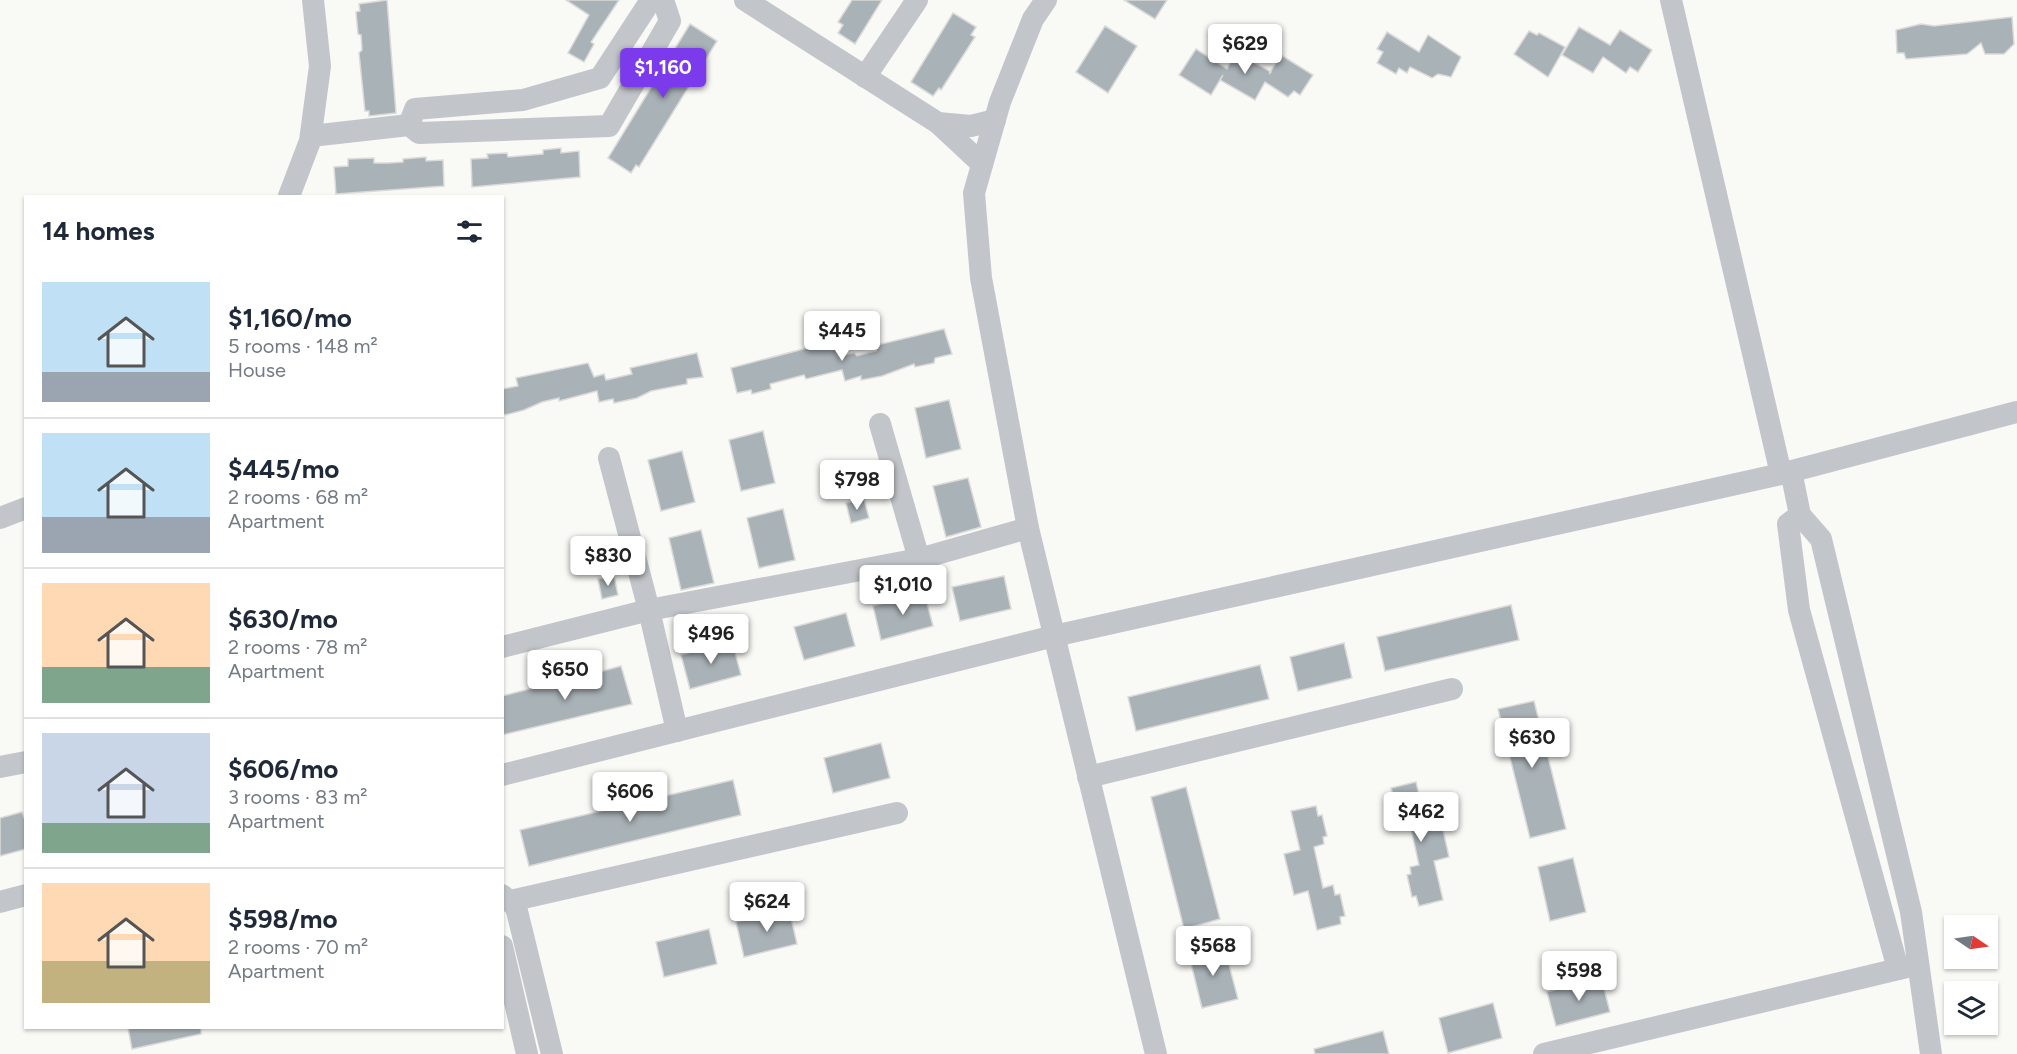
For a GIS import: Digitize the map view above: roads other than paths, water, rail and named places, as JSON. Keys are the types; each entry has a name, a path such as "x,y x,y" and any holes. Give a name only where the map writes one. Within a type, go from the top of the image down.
{"street":[{"path":"289,195 311,136 320,66 313,0"},
{"path":"410,125 415,109 523,100 600,78 651,0"},
{"path":"311,136 410,125 419,133 609,126 670,21 663,0"},
{"path":"745,0 938,123 982,164"},
{"path":"865,77 917,0"},
{"path":"1046,0 1033,19 995,120 974,192 981,278 1028,528 1156,1054"},
{"path":"1671,0 1786,472 1800,515 1821,538 1911,912 1908,966"},
{"path":"938,123 971,126 995,120"},
{"path":"504,774 1054,636 1786,472 2017,412"},
{"path":"880,424 919,559"},
{"path":"609,458 650,610 677,731"},
{"path":"0,518 24,509"},
{"path":"1800,515 1788,524 1799,610 1908,966 1931,1054"},
{"path":"504,646 650,610 919,559 1028,528"},
{"path":"1088,777 1452,689"},
{"path":"0,766 24,762"},
{"path":"506,898 897,813"},
{"path":"0,902 24,896"},
{"path":"506,898 516,907 552,1054"},
{"path":"504,954 527,1054"},
{"path":"1544,1054 1908,966"}]}
